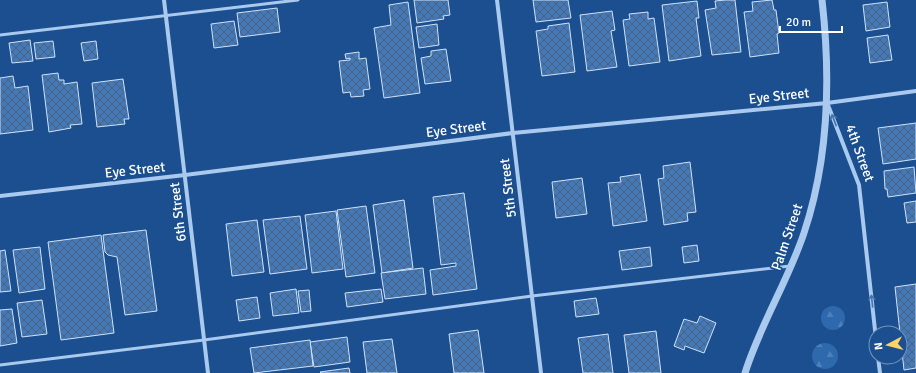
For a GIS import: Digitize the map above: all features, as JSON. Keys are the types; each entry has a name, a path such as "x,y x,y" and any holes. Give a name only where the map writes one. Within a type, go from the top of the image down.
{"street":[{"name":"6th Street","path":"164,0 208,373"},
{"name":"5th Street","path":"497,0 541,373"},
{"name":"4th Street","path":"822,0 827,66 827,103 859,185 874,325"},
{"name":"Eye Street","path":"0,196 185,175 513,133 827,103 916,91"},
{"name":"Palm Street","path":"745,373 804,234 819,177 824,144 827,103"}],"lane":[{"path":"0,35 298,0"},
{"path":"0,365 204,340 532,296 791,266"}],"green space":[{"path":"833,306 838,307 844,313 844,323 838,329 833,330 828,329 822,323 821,318 822,313 828,307"},
{"path":"825,343 834,347 838,356 834,365 825,369 816,365 812,356 816,347"}],"building":[{"path":"414,0 448,0 450,15 443,16 444,19 417,23"},
{"path":"533,0 568,0 571,18 536,22"},
{"path":"735,0 741,52 712,55 705,10 716,8 715,1"},
{"path":"772,0 774,10 776,10 779,33 777,34 779,53 750,57 744,12 753,11 752,2"},
{"path":"697,1 699,18 696,18 701,56 669,61 662,5"},
{"path":"408,2 420,93 384,98 374,28 391,25 389,5"},
{"path":"887,2 890,27 866,31 863,5"},
{"path":"277,8 280,32 240,37 237,13"},
{"path":"612,11 615,30 611,31 617,67 587,71 580,15"},
{"path":"648,12 648,19 654,18 660,62 629,66 623,20 630,19 629,14"},
{"path":"234,21 238,45 214,48 211,24"},
{"path":"569,23 575,72 542,76 536,31 548,29 548,26"},
{"path":"437,24 439,45 419,48 416,27"},
{"path":"888,35 892,60 870,63 867,38"},
{"path":"30,40 33,61 12,63 9,43"},
{"path":"53,41 55,57 36,59 34,43"},
{"path":"96,41 98,59 84,61 81,43"},
{"path":"446,49 451,81 425,84 421,58 431,56 431,51"},
{"path":"359,52 359,59 366,58 370,89 363,90 364,96 351,97 350,92 343,93 339,61 350,60 350,58 346,59 345,54"},
{"path":"58,73 59,80 64,80 64,84 77,82 82,124 70,125 71,128 49,132 42,75"},
{"path":"13,76 15,88 28,86 33,130 0,134 0,78"},
{"path":"123,79 129,119 124,119 125,124 97,127 92,83"},
{"path":"916,123 916,159 883,164 878,128"},
{"path":"690,162 696,212 687,213 688,221 664,225 658,179 664,178 663,166"},
{"path":"914,167 916,193 888,197 887,189 885,189 884,171"},
{"path":"640,174 647,221 613,226 608,183 621,182 620,177"},
{"path":"582,178 587,214 556,218 552,182"},
{"path":"464,193 477,289 433,295 430,270 456,266 456,263 441,265 433,197"},
{"path":"404,200 413,268 382,273 373,205"},
{"path":"916,201 916,222 907,223 904,203"},
{"path":"366,206 375,273 346,277 337,210"},
{"path":"336,211 343,269 312,273 305,215"},
{"path":"300,216 307,269 270,274 263,220"},
{"path":"257,220 264,272 232,276 226,224"},
{"path":"146,230 157,311 125,315 117,257 108,255 105,252 103,235"},
{"path":"101,235 114,333 61,340 48,242"},
{"path":"697,245 699,261 684,263 682,247"},
{"path":"40,247 45,289 19,293 13,250"},
{"path":"650,247 652,266 622,270 619,251"},
{"path":"5,250 11,291 0,292 0,251"},
{"path":"423,268 426,294 385,299 381,273"},
{"path":"916,284 916,368 904,370 903,365 908,365 908,325 899,325 895,287"},
{"path":"296,289 299,313 273,316 270,293"},
{"path":"381,289 383,302 347,307 345,293"},
{"path":"309,290 311,311 301,312 298,291"},
{"path":"257,297 260,318 239,321 236,300"},
{"path":"596,298 599,314 576,317 574,301"},
{"path":"42,300 47,334 22,337 17,303"},
{"path":"12,309 17,343 0,346 0,310"},
{"path":"700,316 716,323 704,353 685,346 684,350 674,346 684,319 697,323"},
{"path":"478,330 484,373 454,373 449,334"},
{"path":"656,331 661,373 629,373 624,335"},
{"path":"608,334 613,373 583,373 578,338"},
{"path":"347,337 350,362 314,367 310,342"},
{"path":"392,339 397,373 367,373 363,342"},
{"path":"310,340 313,366 254,373 250,348"},
{"path":"349,368 350,373 320,372"}]}
